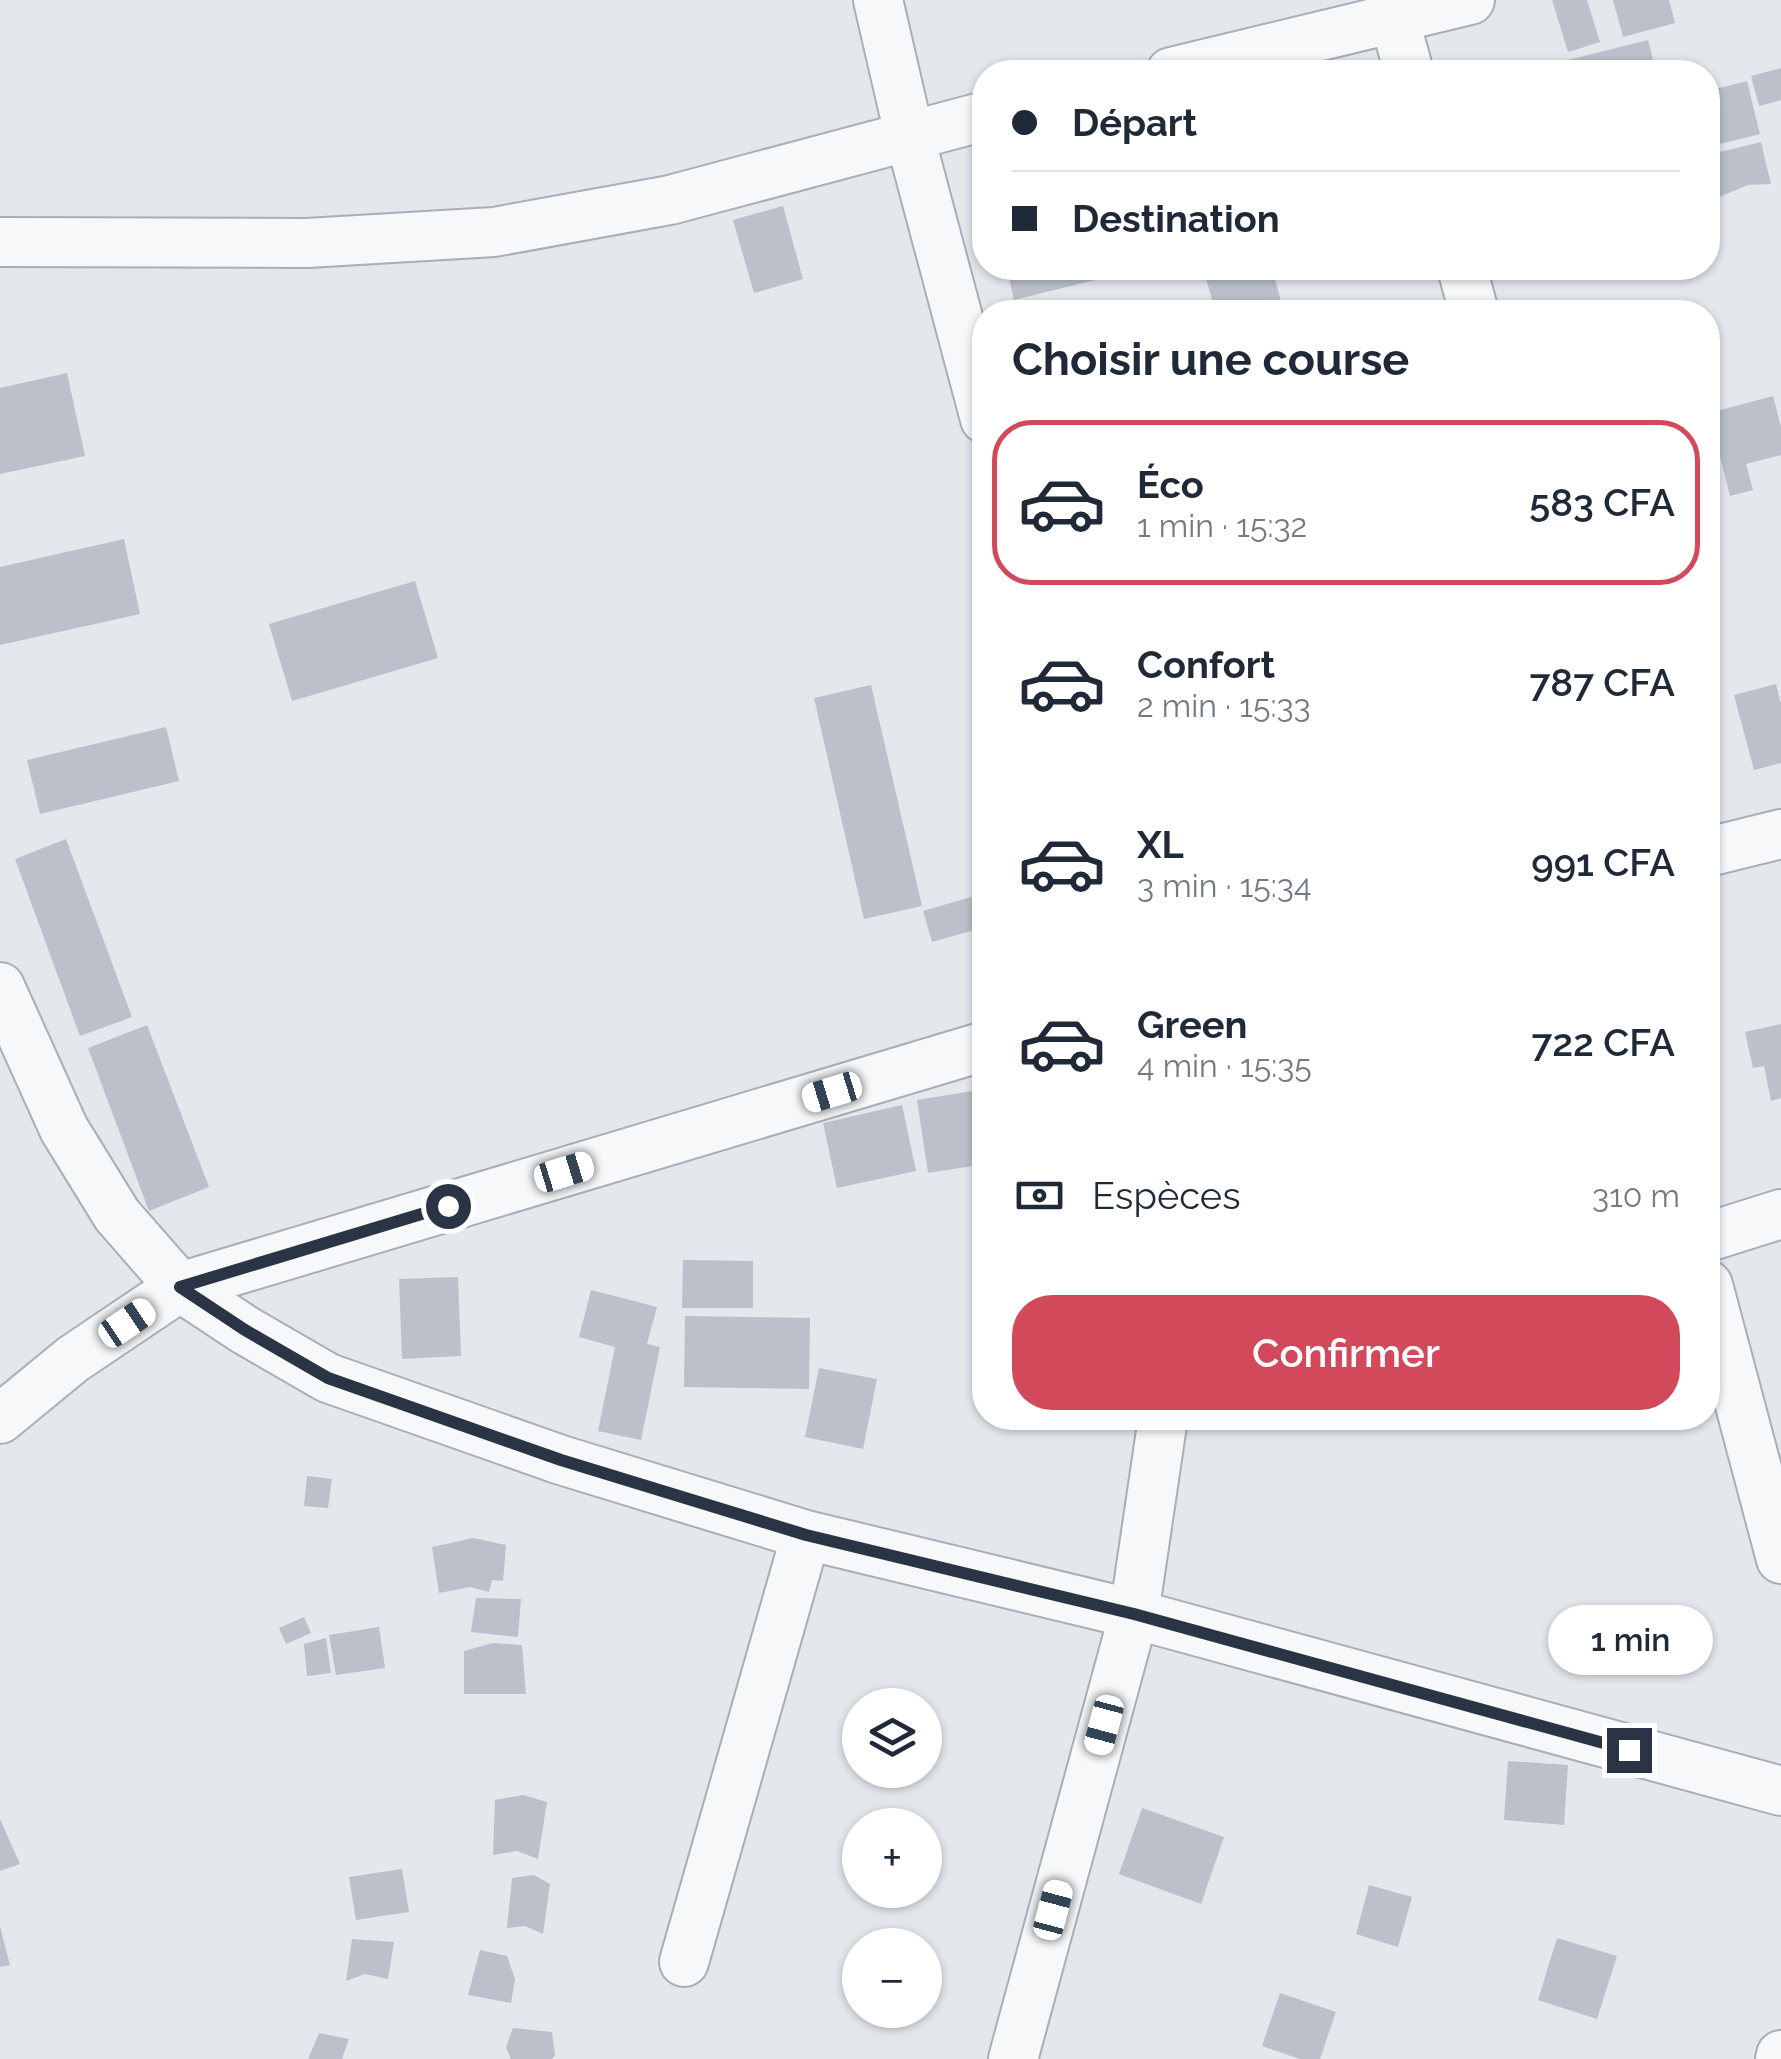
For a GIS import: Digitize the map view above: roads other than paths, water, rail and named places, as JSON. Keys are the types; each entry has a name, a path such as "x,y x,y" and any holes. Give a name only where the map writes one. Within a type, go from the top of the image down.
{"street":[{"path":"878,0 909,134 972,369"},
{"path":"1215,60 1392,10 1470,0"},
{"path":"1392,10 1406,60"},
{"path":"0,242 308,243 494,232 670,200 972,119"},
{"path":"1720,849 1781,834"},
{"path":"0,987 64,1129 117,1215 180,1287 328,1378 561,1460 806,1535 1134,1614 1781,1792"},
{"path":"0,1419 73,1359 180,1287 972,1050"},
{"path":"1720,1232 1781,1214"},
{"path":"1720,1330 1781,1560"},
{"path":"1013,2059 1134,1614 1161,1430"},
{"path":"684,1962 806,1535"}]}
